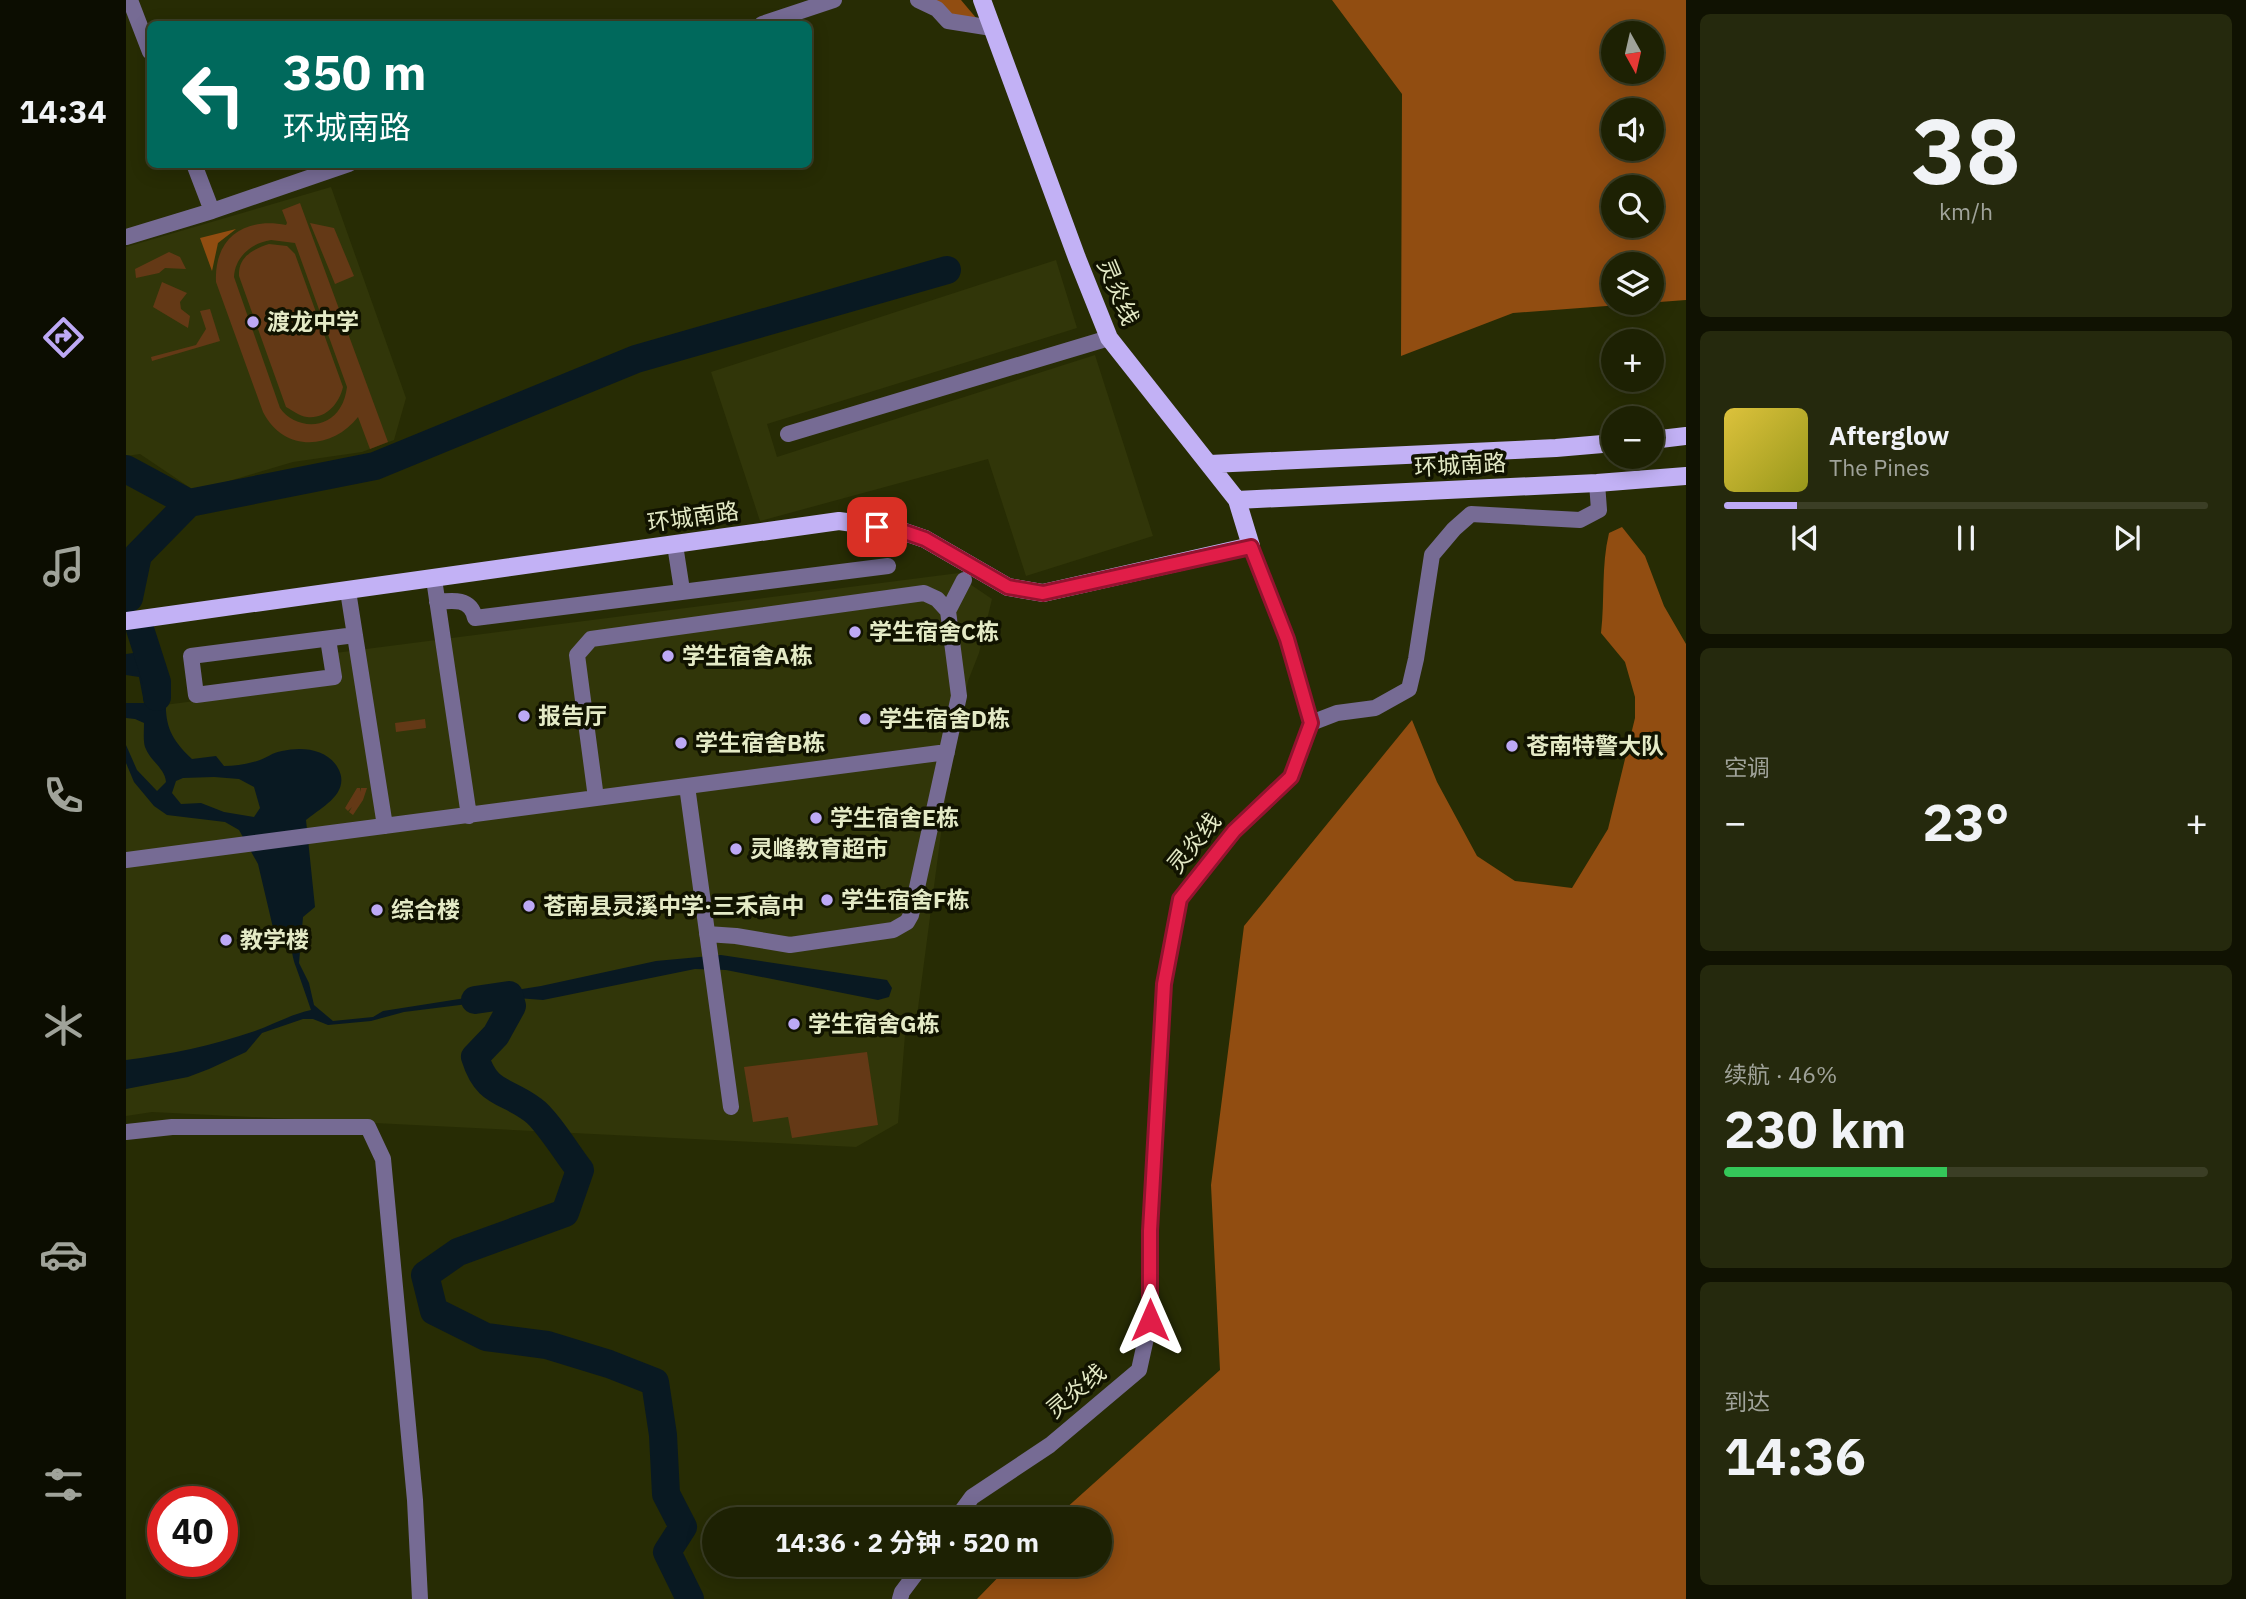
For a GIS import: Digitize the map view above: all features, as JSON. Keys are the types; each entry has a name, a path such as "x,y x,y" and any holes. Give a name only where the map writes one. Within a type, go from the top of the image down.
{"main road":[{"name":"灵炎线","path":"982,2 1109,338 1237,500 1251,547"},
{"path":"1664,439 1686,436"},
{"name":"环城南路","path":"1210,464 1601,444"},
{"name":"环城南路","path":"1237,500 1597,484 1686,476"},
{"name":"环城南路","path":"126,621 839,521 896,529 925,539 1008,587 1043,593 1251,547"}],"street":[{"path":"130,0 147,44"},
{"path":"771,21 834,0"},
{"path":"918,0 937,9 948,21 992,28"},
{"path":"196,168 212,211"},
{"path":"126,237 337,168"},
{"path":"788,435 1109,338"},
{"path":"1311,723 1337,713 1375,708 1409,689 1432,555 1471,514 1580,520 1599,510 1597,484"},
{"path":"675,545 682,590"},
{"name":"灵炎线","path":"965,1507 972,1497 1050,1445 1139,1370 1150,1320 1150,1231 1164,984 1180,899 1234,831 1291,777 1311,723 1287,639 1251,547"},
{"path":"437,602 451,600 465,603 473,611 475,618 888,566"},
{"path":"434,579 469,816"},
{"path":"707,934 790,945 892,930 907,922 911,915 959,696 948,611 964,580"},
{"path":"348,591 386,826"},
{"path":"596,799 577,655 591,639 924,593 937,599 948,611"},
{"path":"328,639 334,677 196,695 191,656 355,635"},
{"path":"126,860 947,752"},
{"path":"687,786 731,1107"},
{"path":"126,1132 172,1127 368,1127 383,1159 415,1500 420,1599"},
{"path":"900,1599 913,1577"}],"shaded area":[{"path":"929,0 961,0 977,19 955,21"},
{"path":"1332,0 1686,0 1686,300 1664,302 1664,252 1601,252 1601,306 1513,313 1401,356 1402,94"},
{"name":"渡龙中学","path":"331,187 406,398 394,440 362,452 293,462 195,491 140,454 126,456 126,247"},
{"path":"300,203 388,442 370,449 358,417 335,436 322,441 295,440 283,435 263,412 216,282 217,267 220,253 234,234 257,224 286,225 282,210","holes":["271,240 295,243 347,387 345,398 334,415 327,421 310,424 293,420 280,408 234,277 241,257 257,244"]},
{"path":"310,223 334,228 354,276 335,284"},
{"path":"236,229 218,243 212,271 200,238"},
{"path":"269,244 287,246 295,254 343,387 335,404 320,416 304,416 286,407 239,276 244,259 257,248"},
{"path":"169,252 180,257 186,269 165,268 159,273 136,278 135,269"},
{"path":"1056,260 1077,328 767,424 777,457 1095,355 1153,536 1026,576 988,459 760,521 711,372"},
{"path":"162,282 187,293 180,302 181,309 190,316 188,328 153,307"},
{"path":"210,309 220,341 152,361 151,357 196,345 206,329 200,311"},
{"path":"1622,527 1645,556 1664,606 1686,644 1686,1599 977,1599 998,1577 1112,1577 1112,1507 1067,1507 1220,1370 1211,1185 1244,926 1412,720 1437,782 1477,856 1515,881 1572,888 1608,829 1635,718 1635,697 1625,662 1601,633 1609,533"},
{"name":"苍南县灵溪中学·三禾高中","path":"959,573 964,580 992,599 979,653 968,681 946,795 917,1016 905,1035 898,1123 856,1147 152,1112 126,1116 126,710 339,682 335,653"},
{"path":"425,719 426,728 396,732 395,723"},
{"path":"357,788 360,788 360,792 361,788 367,788 353,815 349,812 352,807 348,811 345,808"},
{"path":"867,1052 878,1125 792,1138 788,1117 753,1122 744,1067"}],"water":[{"path":"141,652 167,677 166,712 170,731 192,759 216,756 224,766 232,766 257,761 279,752 307,749 329,757 339,770 341,779 337,793 306,820 315,907 303,917 299,963 309,983 314,1005 333,1021 373,1017 383,1011 541,986 656,961 721,955 887,980 892,988 889,997 878,1000 726,970 695,969 543,1000 517,998 404,1012 371,1021 328,1025 313,1019 303,1019 262,1033 246,1052 209,1069 188,1077 126,1089 126,1060 223,1041 311,1010 291,947 274,932 258,864 239,830 225,822 167,815 154,806 134,782 126,763 126,745 137,770 157,791 166,782 145,747 144,723 126,718 126,703 144,703 139,677 126,675 126,654","holes":["183,778 239,779 254,787 260,808 254,817 224,812 201,803 181,804 172,793 176,781"]}],"waterway":[{"path":"189,503 375,466 636,359 947,270"},
{"path":"126,469 189,503 138,555 129,598"},
{"path":"140,629 157,682 157,697"},
{"path":"475,1000 509,995 512,1006 496,1035 475,1057 485,1079 538,1115 580,1170 565,1213 458,1252 425,1275 434,1311 486,1337 547,1345 609,1364 655,1382 663,1435 666,1494 683,1527 667,1552 690,1599"}],"place":[{"name":"渡龙中学","path":"253,322"},
{"name":"学生宿舍C栋","path":"855,632"},
{"name":"学生宿舍A栋","path":"668,656"},
{"name":"报告厅","path":"524,716"},
{"name":"学生宿舍D栋","path":"865,719"},
{"name":"学生宿舍B栋","path":"681,743"},
{"name":"苍南特警大队","path":"1512,746"},
{"name":"学生宿舍E栋","path":"816,818"},
{"name":"灵峰教育超市","path":"736,849"},
{"name":"学生宿舍F栋","path":"827,900"},
{"name":"苍南县灵溪中学·三禾高中","path":"529,906"},
{"name":"综合楼","path":"377,910"},
{"name":"教学楼","path":"226,940"},
{"name":"学生宿舍G栋","path":"794,1024"}],"route":[{"path":"877,527 896,529 925,539 1008,587 1043,593 1251,547 1287,639 1311,723 1291,777 1234,831 1180,899 1164,984 1150,1231 1150,1320"}]}
